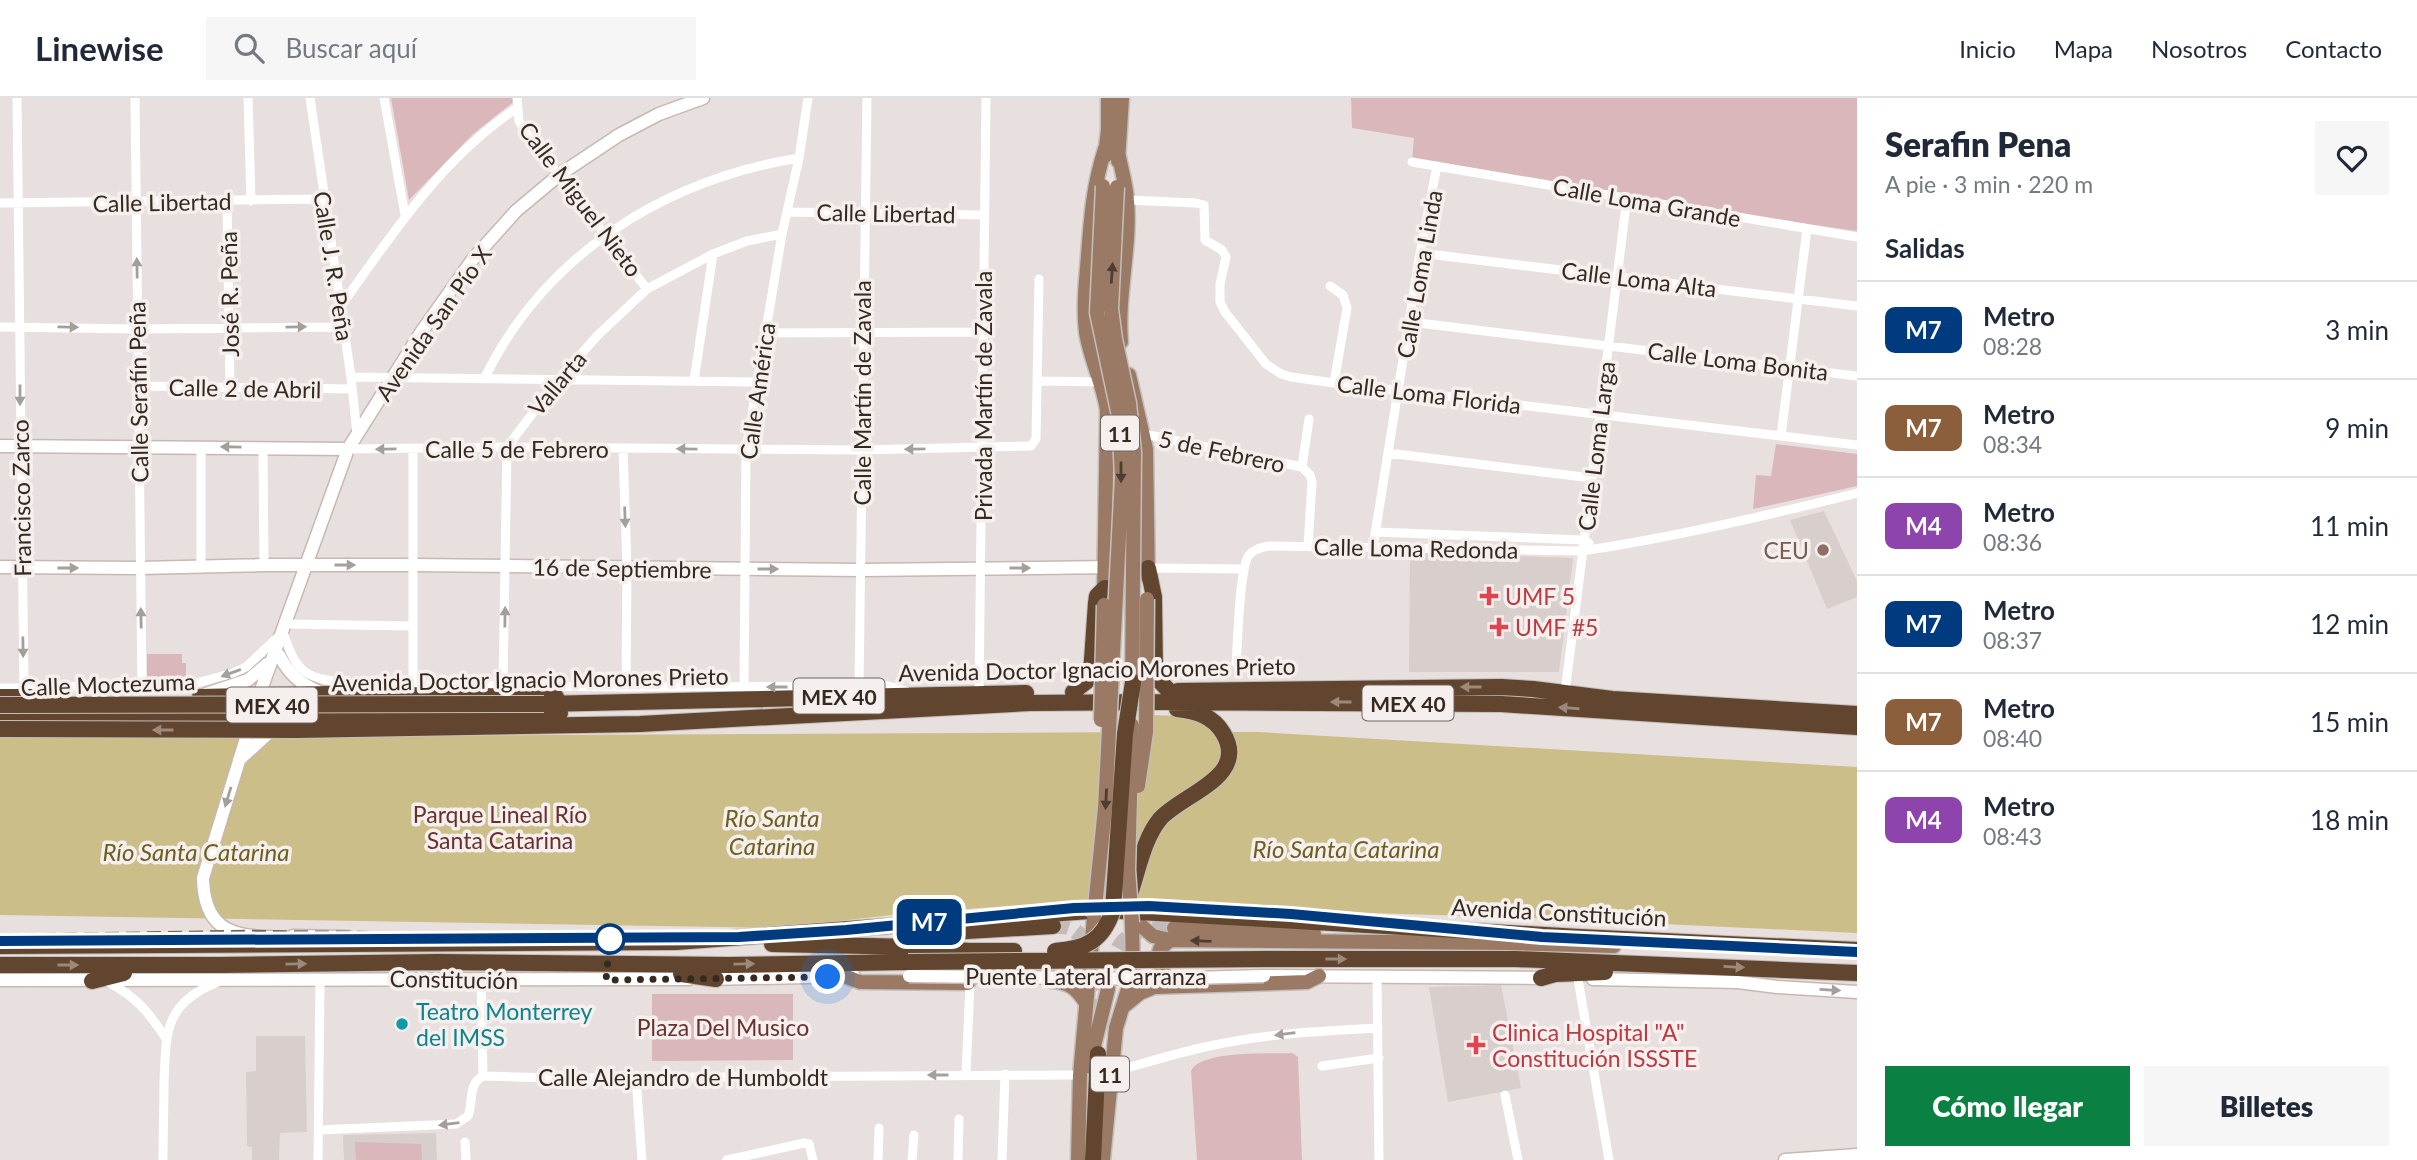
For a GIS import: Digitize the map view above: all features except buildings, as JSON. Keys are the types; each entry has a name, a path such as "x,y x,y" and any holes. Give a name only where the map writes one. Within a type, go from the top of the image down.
{"highway":[{"path":"1148,568 1154,597 1155,670 1157,678 1169,691"},
{"path":"1073,692 1086,682 1090,674 1097,596 1104,596"},
{"path":"825,961 868,954 1075,950 1097,939 1104,932 1114,910 1125,734 1133,682"},
{"name":"Avenida Doctor Ignacio Morones Prieto","path":"0,705 544,704 622,694 918,694 1501,687 1637,701 1857,715"},
{"name":"MEX 40","path":"0,697 622,694"},
{"path":"211,715 259,696"},
{"name":"Avenida Doctor Ignacio Morones Prieto","path":"0,729 498,728 651,723 958,706 1150,702 1488,704 1857,727"},
{"path":"958,706 1168,709 1194,711 1211,719 1225,735 1228,747 1225,767 1209,785 1173,807 1159,820 1144,852 1131,899"},
{"name":"MEX 40","path":"0,716 498,714 686,710 779,715"},
{"name":"Avenida Constitución","path":"0,946 676,942 1103,910 1857,950"},
{"path":"876,928 891,935 907,935 1053,926"},
{"path":"676,942 969,951"},
{"name":"Avenida Constitución","path":"0,965 223,972 438,962 729,965 825,961 908,969 1267,959 1516,959 1857,973"},
{"path":"438,962 493,970 697,975 716,979"},
{"path":"1541,978 1580,972 1673,971 1693,965"},
{"path":"99,981 119,974 223,972"},
{"path":"1093,1160 1098,1054"}],"main road":[{"name":"11","path":"1108,98 1108,130 1112,150"},
{"name":"11","path":"1077,1160 1080,1075 1103,838 1121,505 1121,444 1114,394 1098,321 1112,150 1122,98"},
{"path":"1112,150 1128,200 1120,322 1123,355 1144,434 1148,541 1145,746 1129,825"},
{"path":"1108,757 1101,720 1108,420 1101,382 1091,353 1085,319 1085,291 1094,187 1112,150"},
{"name":"11","path":"1103,1160 1110,1073 1120,1009 1133,973 1135,923 1128,870 1133,682 1134,452 1129,403 1111,309 1110,186"},
{"path":"1085,319 1103,310 1110,312 1120,322"},
{"path":"1105,533 1112,546 1124,551 1136,550 1148,541"},
{"path":"1104,596 1125,588 1147,597"},
{"path":"1135,923 1153,936 1172,934"},
{"path":"1172,934 1158,954 1158,966 1164,975 1179,984"},
{"name":"Avenida Constitución","path":"1172,934 1329,934 1420,942 1665,948 1857,957"},
{"path":"845,976 851,980 870,982 1063,982 1075,988 1086,1003"},
{"path":"1120,1009 1147,988 1179,984 1307,982 1319,976"},
{"path":"1079,1144 1086,1132 1095,1042 1108,989"}],"street":[{"name":"Francisco Zarco","path":"17,98 24,688"},
{"name":"Calle Serafín Peña","path":"135,98 142,686"},
{"path":"248,98 251,201"},
{"name":"Calle J. R. Peña","path":"310,98 357,434"},
{"path":"384,98 405,215"},
{"name":"Avenida San Pío X","path":"380,943 334,936 238,935 223,927 209,911 205,902 203,878 259,696 348,449 422,331 473,259 516,211 559,175 619,135 659,114 703,98"},
{"name":"Calle América","path":"744,687 746,450 808,98"},
{"name":"Calle Martín de Zavala","path":"859,687 867,98"},
{"name":"Privada Martín de Zavala","path":"979,693 986,98"},
{"path":"1101,98 1112,150"},
{"path":"341,306 405,215 465,149 517,103"},
{"name":"Calle Miguel Nieto","path":"517,103 519,121 525,131 647,289"},
{"path":"484,379 496,354 535,301 576,257 606,234 683,190 730,173 799,158"},
{"name":"Calle Loma Grande","path":"1412,162 1857,237"},
{"name":"Calle Loma Linda","path":"1373,547 1420,253 1437,166"},
{"name":"Calle Loma Larga","path":"1565,693 1627,198"},
{"name":"Calle Libertad","path":"0,203 324,199"},
{"name":"Calle Loma Florida","path":"1128,200 1204,205 1205,240 1210,246 1222,250 1226,257 1219,293 1225,312 1273,370 1291,377 1857,445"},
{"name":"José R. Peña","path":"227,201 230,388"},
{"name":"Calle Libertad","path":"787,212 984,215"},
{"path":"1781,436 1807,229"},
{"name":"Vallarta","path":"507,447 558,380 598,335 647,289 713,254 747,241 782,234"},
{"name":"Calle Loma Alta","path":"1420,253 1857,306"},
{"path":"694,381 713,254"},
{"path":"1039,279 1037,381 1101,382"},
{"path":"1330,286 1343,295 1347,308 1334,383"},
{"name":"Calle Loma Bonita","path":"1410,322 1857,376"},
{"path":"0,327 344,327"},
{"path":"765,333 984,332"},
{"name":"Calle 2 de Abril","path":"351,377 757,382"},
{"name":"Calle 5 de Febrero","path":"0,446 861,450 1034,445 1037,381"},
{"name":"Calle 2 de Abril","path":"138,386 352,389"},
{"path":"1302,467 1309,419"},
{"name":"5 de Febrero","path":"1144,434 1302,467 1310,475 1312,482 1308,546"},
{"path":"201,447 201,567"},
{"path":"503,685 507,447"},
{"path":"263,448 264,565"},
{"path":"413,449 413,685"},
{"path":"622,694 627,568 623,449"},
{"path":"1388,453 1592,478"},
{"name":"Calle Loma Redonda","path":"1376,532 1600,548 1632,544 1766,516 1857,493"},
{"name":"Calle Loma Redonda","path":"1243,569 1251,553 1261,547 1583,545"},
{"name":"16 de Septiembre","path":"0,567 414,565 862,570 1105,567 1243,569"},
{"path":"1237,663 1243,569"},
{"path":"192,698 248,680 279,643 413,626"},
{"path":"279,643 304,672 311,676 355,684 503,685 622,694 744,687 888,686 918,694"},
{"path":"279,643 286,669 298,681 327,694"},
{"name":"Calle Moctezuma","path":"0,688 193,684 233,673 279,643"},
{"path":"259,696 308,715"},
{"path":"239,760 278,725 291,718 308,715"},
{"name":"Puente Lateral Carranza","path":"908,969 1153,979 1319,976"},
{"name":"Constitución","path":"223,972 320,979 550,981 845,976 908,969"},
{"path":"163,1160 165,1037 173,1017 187,999 223,972"},
{"path":"1319,976 1661,979 1738,982 1857,992"},
{"path":"1377,976 1378,1160"},
{"path":"318,1160 320,979"},
{"path":"319,1130 456,1124 468,1116 474,1083 483,1076 481,979"},
{"path":"1578,979 1609,1160"},
{"path":"0,980 99,981 130,994 141,1003 165,1037"},
{"path":"966,1074 970,982"},
{"path":"1110,1073 1204,1047 1253,1038 1378,1028"},
{"path":"1322,1066 1379,1058"},
{"path":"1002,1160 1006,1074"},
{"name":"Calle Alejandro de Humboldt","path":"483,1076 636,1078 1080,1075"},
{"path":"636,1078 642,1160"},
{"path":"1506,1095 1518,1160"},
{"path":"958,1160 959,1119"},
{"path":"878,1160 879,1128"},
{"path":"912,1160 914,1135"},
{"path":"465,1142 466,1160"},
{"path":"727,1160 804,1143 809,1144 813,1160"},
{"path":"1785,1160 1857,1156"}],"shaded area":[{"name":"CEU","path":"1824,511 1857,581 1857,597 1827,609 1790,520"},
{"name":"UMF 5","path":"1410,552 1573,558 1559,672 1409,672"},
{"name":"Clinica Hospital \"A\" Constitución ISSSTE","path":"1501,985 1521,1088 1448,1102 1429,987"},
{"path":"256,1036 305,1036 307,1132 280,1133 279,1160 252,1160 252,1147 247,1146 246,1072 256,1071"},
{"path":"436,1133 437,1160 344,1160 343,1135"}],"green space":[{"path":"391,98 517,99 473,134 409,200"},
{"path":"1351,98 1857,98 1857,231 1627,198 1412,162 1414,138 1352,128"},
{"path":"1776,444 1857,454 1857,486 1753,509 1756,475 1771,476"},
{"path":"147,654 182,654 182,663 186,663 186,676 173,681 147,681"},
{"name":"Plaza Del Musico","path":"652,994 793,994 793,1060 652,1061"},
{"path":"1292,1053 1298,1057 1302,1160 1197,1160 1191,1071 1197,1064 1221,1056"},
{"path":"355,1142 421,1144 422,1160 356,1160"}],"water":[{"name":"Río Santa Catarina","path":"1151,715 1182,716 1212,722 1219,732 1259,732 1857,767 1857,933 1370,913 1114,898 901,914 777,928 0,915 0,738 1150,732"}],"tunnel":[{"path":"1053,926 1072,928 1087,948 1093,976 1097,1030"},
{"path":"1108,989 1114,958 1124,940 1142,931 1174,928"}],"railway":[{"path":"0,935 245,931 562,934 739,932 1073,903 1149,900 1266,906 1544,931 1857,946"}],"metro line":[{"name":"M7","path":"0,941 739,937 846,930 1074,908 1149,906 1291,914 1542,937 1857,952"}],"place":[{"name":"CEU","path":"1823,550"},
{"name":"UMF 5","path":"1489,596"},
{"name":"UMF #5","path":"1499,627"},
{"name":"Teatro Monterrey del IMSS","path":"402,1024"},
{"name":"Clinica Hospital \"A\" Constitución ISSSTE","path":"1476,1045"}],"route":[{"path":"610,939 606,980 828,977"}],"park label":[{"name":"Parque Lineal Río Santa Catarina","path":"500,827"}]}
